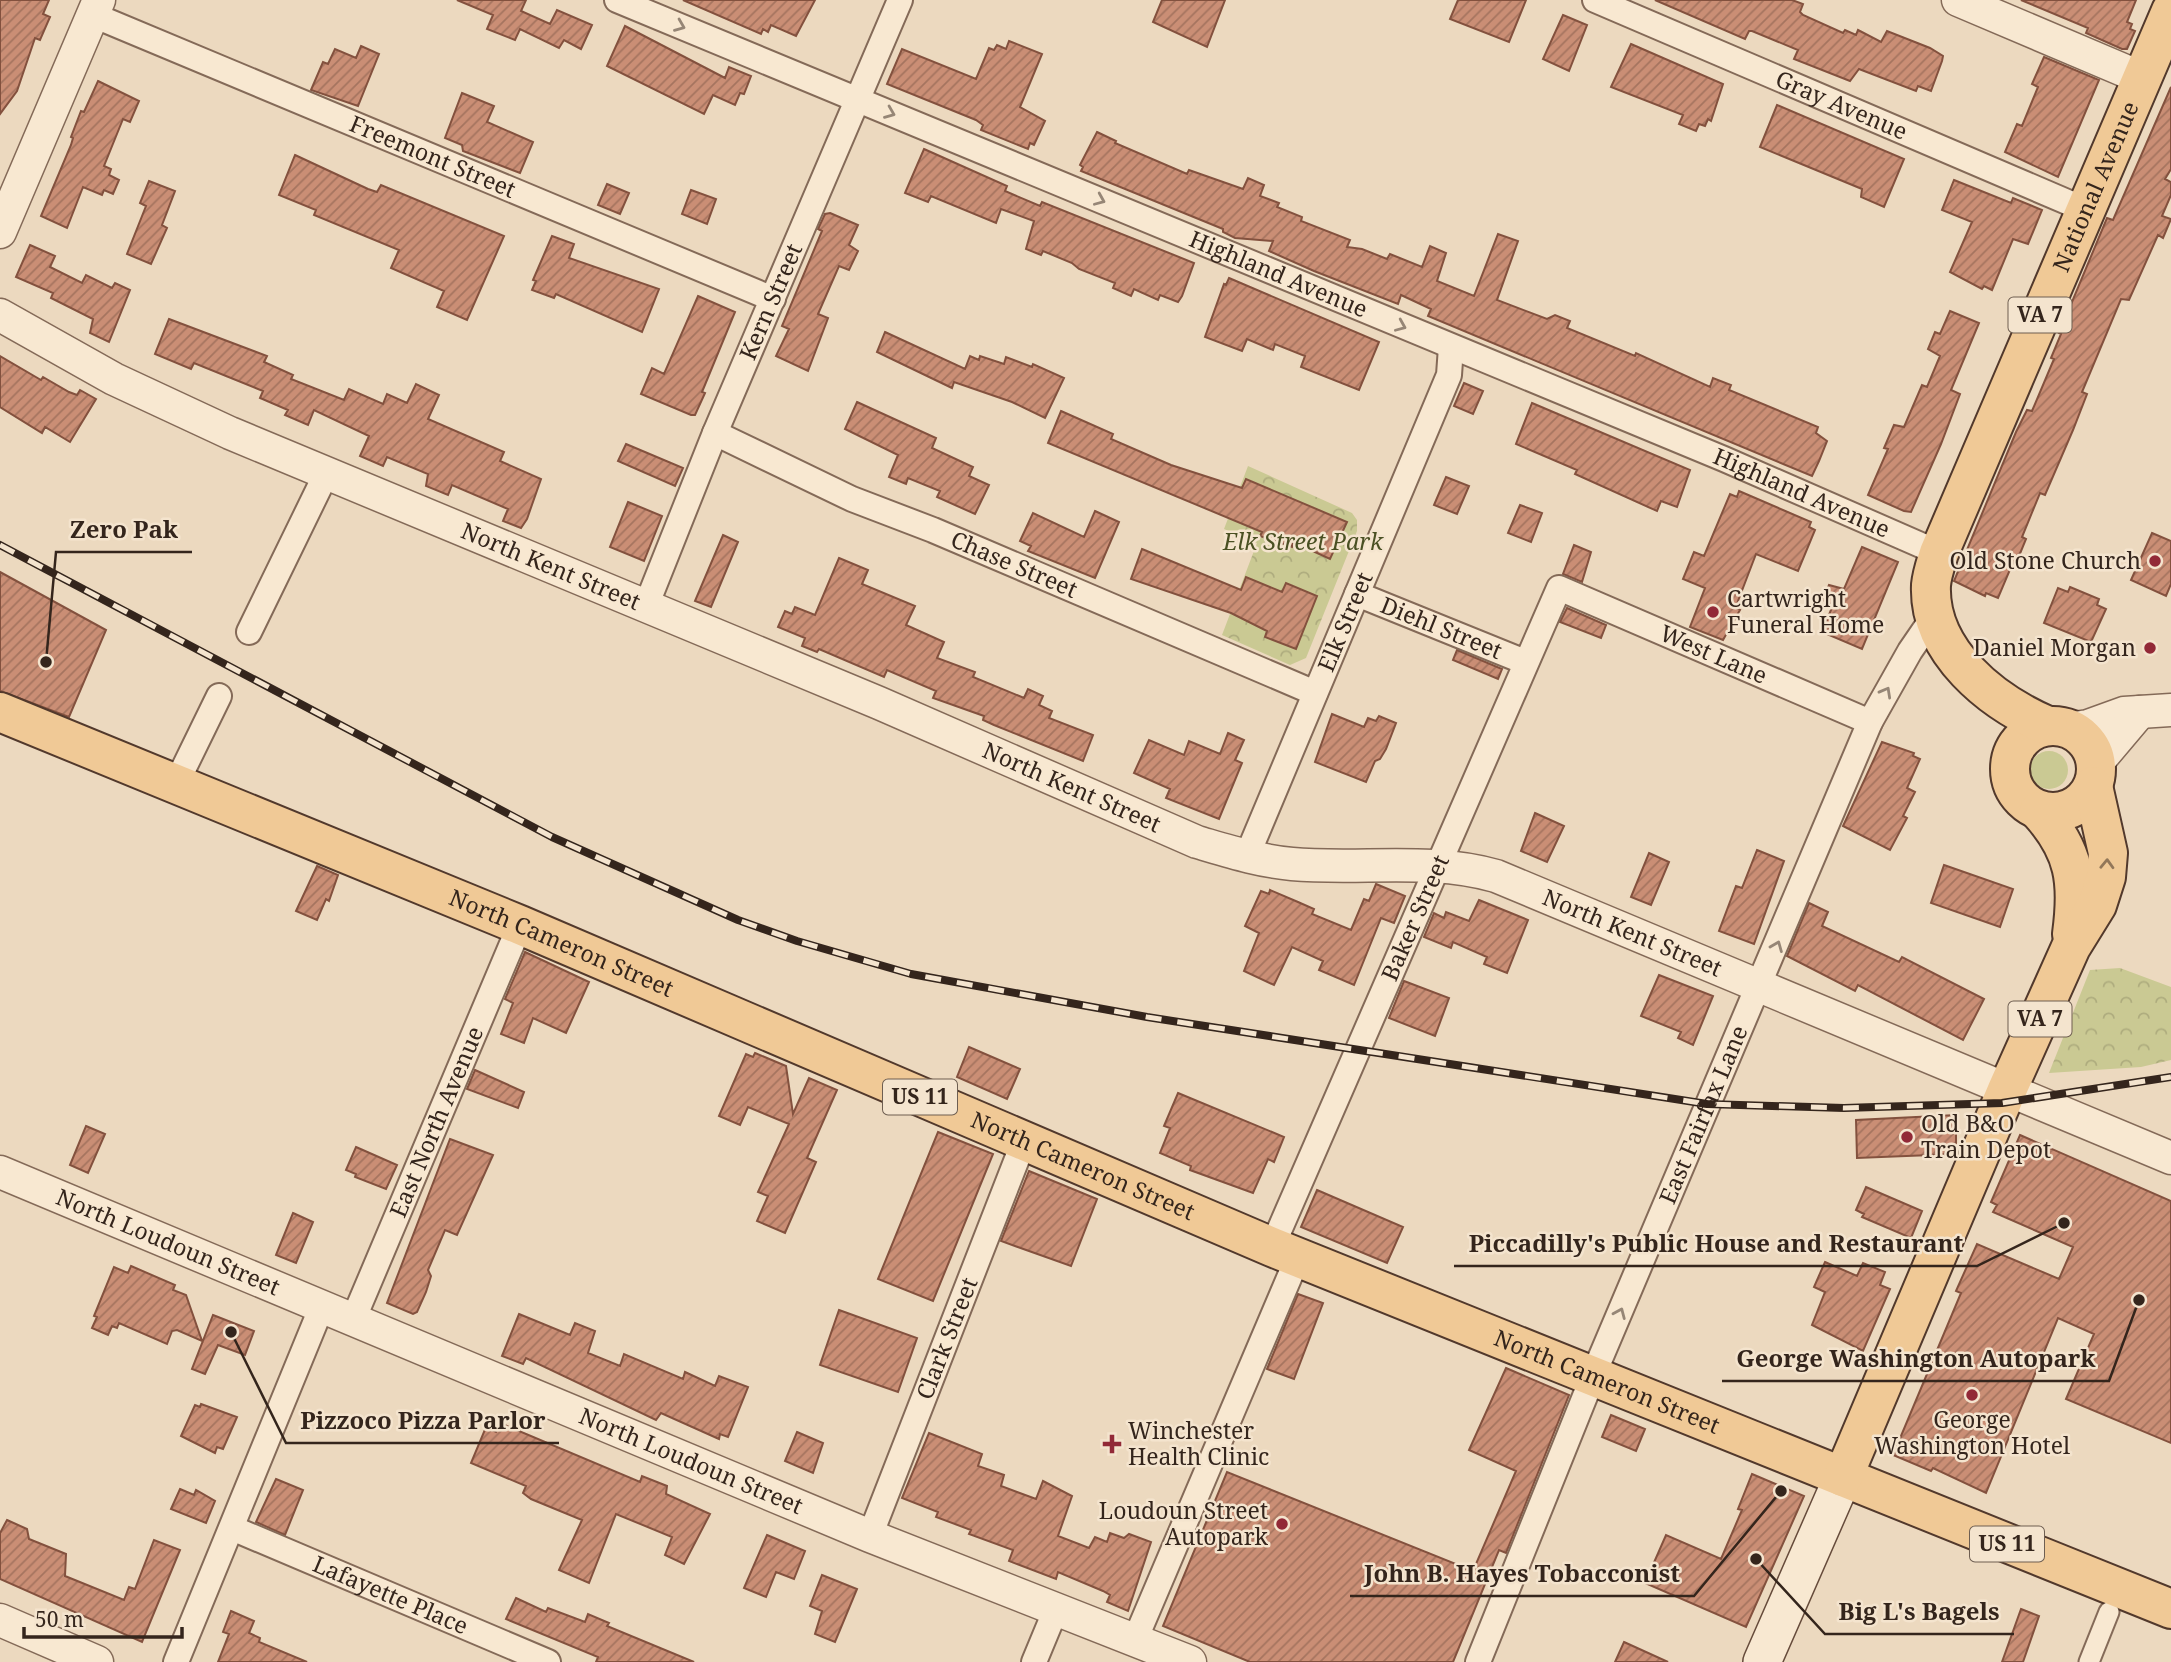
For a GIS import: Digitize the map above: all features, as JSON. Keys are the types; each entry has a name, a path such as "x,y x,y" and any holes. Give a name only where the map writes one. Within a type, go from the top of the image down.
{"main road":[{"name":"National Avenue","path":"1939,553 2171,11"},
{"name":"VA 7","path":"1939,553 1931,582 1934,616 1950,647 1980,686 2010,762 2013,786 2057,831 2070,858 2077,901 2071,947"},
{"name":"VA 7","path":"1843,1477 2007,1090 2071,947 2094,912 2106,877 2108,853 2087,743 2058,727 2014,710 1980,686"},
{"name":"North Cameron Street","path":"0,712 520,925 1285,1252 2171,1609"},
{"path":"2010,762 2023,738 2058,727"},
{"path":"2039,811 2052,813 2077,806 2095,775"},
{"path":"1762,1662 1843,1477"}],"street":[{"name":"Highland Avenue","path":"617,0 1779,483 1939,553"},
{"name":"Kern Street","path":"646,606 715,433 900,0"},
{"name":"Gray Avenue","path":"1595,0 2085,210"},
{"path":"1958,0 2142,78"},
{"path":"0,232 96,8"},
{"name":"Freemont Street","path":"96,8 773,299"},
{"name":"North Kent Street","path":"0,315 114,379 326,474 646,606 1197,842 1247,856 1292,864 1465,867 1496,876 2171,1158"},
{"name":"Elk Street","path":"1247,856 1449,375 1451,347"},
{"name":"Chase Street","path":"715,433 852,499 933,530 1315,693"},
{"path":"249,632 326,474"},
{"name":"Baker Street","path":"1135,1640 1438,866 1559,588"},
{"name":"West Lane","path":"1559,588 1870,722"},
{"name":"Diehl Street","path":"1357,594 1525,662"},
{"name":"East Fairfax Lane","path":"1478,1662 1707,1104 1760,987 1870,722 1910,650 1934,616"},
{"path":"176,784 219,696"},
{"path":"2058,727 2088,726 2124,713 2171,710"},
{"path":"2095,775 2140,712"},
{"name":"East North Avenue","path":"353,1320 520,925"},
{"name":"Clark Street","path":"870,1536 1024,1141"},
{"name":"North Loudoun Street","path":"0,1172 870,1536 1190,1662"},
{"path":"176,1662 322,1306"},
{"name":"Lafayette Place","path":"232,1528 548,1662"},
{"path":"1034,1662 1056,1609"},
{"path":"2089,1662 2109,1612"},
{"path":"0,1620 97,1662"}],"green space":[{"name":"Elk Street Park","path":"1248,466 1352,513 1357,520 1357,531 1306,658 1290,665 1222,635 1257,543 1224,529"},
{"path":"2049,751 2062,757 2068,770 2062,783 2049,789 2036,783 2030,770 2036,757"},
{"path":"2120,968 2171,987 2171,1060 2141,1067 2049,1073 2090,970"}],"building":[{"path":"0,0 49,0 43,14 50,17 40,40 35,38 17,91 0,114"},
{"path":"457,0 526,0 521,11 550,24 557,10 592,25 581,49 564,40 559,48 520,29 515,40 487,29 493,15"},
{"path":"683,0 815,0 796,36 771,25 768,32 763,29 761,34"},
{"path":"1162,0 1225,0 1207,47 1153,22"},
{"path":"1458,0 1526,0 1509,42 1450,19"},
{"path":"1655,0 1792,0 1803,4 1800,12 1803,15 1843,33 1845,30 1856,35 1858,30 1881,42 1887,31 1930,48 1943,56 1942,61 1931,91 1918,86 1916,91 1859,69 1850,81 1794,59 1798,50 1752,31 1749,31 1745,39"},
{"path":"2021,0 2136,0 2127,22 2132,24 2130,29 2135,31 2127,49 2122,49 2086,33 2088,28"},
{"path":"1563,15 1587,25 1569,71 1543,59"},
{"path":"625,26 725,78 729,67 751,76 744,94 740,93 735,105 713,95 704,114 607,66"},
{"path":"1009,41 1042,54 1020,107 1045,121 1034,145 1030,143 1028,149 981,130 983,125 976,120 887,84 902,49 976,79 989,48 994,50 997,45 1006,49"},
{"path":"1631,44 1723,84 1711,121 1708,119 1705,126 1699,124 1696,131 1679,124 1683,115 1611,87"},
{"path":"361,46 379,54 358,106 311,90 323,62 328,64 335,49 356,58"},
{"path":"2044,57 2099,80 2058,177 2005,152 2017,124 2022,126 2038,87 2032,84"},
{"path":"98,81 139,101 130,122 123,119 104,166 111,169 109,175 119,180 113,194 104,190 102,195 83,187 67,228 41,216 71,145 71,137 81,111 84,112"},
{"path":"2171,87 2171,169 2165,179 2171,182 2171,195 2162,216 2171,219 2163,238 2158,235 2129,300 2121,299 2082,392 2087,394 2073,430 2045,495 2040,493 2022,537 2026,539 2017,561 2014,560 1998,598 1986,593 1985,596 1954,581 2016,432 2027,410 2032,411 2054,359 2051,358 2061,334 2059,333 2107,218 2113,220"},
{"path":"462,93 494,106 487,122 533,142 520,173 463,151 462,145 445,138"},
{"path":"1777,105 1904,159 1884,207 1861,197 1862,189 1760,147"},
{"path":"1097,132 1116,141 1115,143 1187,174 1189,170 1243,189 1248,178 1264,185 1260,196 1279,203 1277,207 1302,217 1301,221 1350,240 1347,247 1362,249 1387,259 1390,254 1422,267 1430,246 1446,253 1437,281 1474,296 1498,234 1518,241 1497,300 1547,319 1555,315 1570,321 1567,328 1635,356 1636,353 1710,387 1713,378 1731,385 1729,390 1818,427 1816,433 1827,441 1812,476 1428,316 1431,309 1401,295 1398,304 1314,271 1269,251 1273,241 1235,238 1223,232 1223,229 1081,171 1083,167 1080,165"},
{"path":"924,149 1007,186 1005,191 1040,206 1042,202 1194,263 1182,296 1178,302 1160,295 1158,300 1134,289 1131,296 1113,288 1115,283 1079,269 1072,263 1043,251 1041,255 1026,249 1034,221 1001,209 996,223 931,196 928,202 905,193"},
{"path":"295,155 368,189 377,192 381,185 504,236 467,320 437,307 444,291 391,268 399,250 314,215 316,210 279,195"},
{"path":"1954,180 2011,203 2013,198 2042,210 2028,244 2013,239 1992,290 1984,286 1982,289 1950,272 1972,222 1942,210"},
{"path":"149,181 175,191 162,225 167,228 151,264 127,254 146,206 140,203"},
{"path":"607,184 629,193 620,214 598,205"},
{"path":"691,190 716,199 707,224 682,214"},
{"path":"830,213 858,225 849,245 858,251 849,270 839,266 818,314 828,318 808,371 776,356 789,329 782,326 822,231 818,229 825,214"},
{"path":"552,236 574,244 569,258 659,289 642,332 556,294 554,298 532,290 536,281 533,280"},
{"path":"30,245 55,256 50,267 82,283 86,275 112,288 115,283 130,290 109,342 90,333 93,319 51,298 53,293 16,277"},
{"path":"1229,278 1379,342 1359,390 1301,367 1305,356 1275,344 1273,350 1247,339 1242,351 1205,337 1224,284 1226,285"},
{"path":"698,296 735,312 702,392 705,393 695,415 691,415 641,394 652,368 664,374"},
{"path":"1950,311 1979,323 1951,390 1960,394 1941,444 1911,512 1904,511 1868,495 1888,449 1884,448 1894,425 1904,427 1922,385 1927,387 1940,356 1928,349 1935,332 1940,334"},
{"path":"169,319 267,356 264,362 293,375 291,379 344,400 349,389 383,404 387,394 407,403 416,384 439,395 428,419 504,452 500,461 541,479 527,519 521,528 503,521 508,509 452,485 448,495 426,486 428,474 387,457 383,466 360,456 369,436 314,410 308,425 285,415 288,410 260,398 263,391 194,363 191,369 155,354"},
{"path":"885,332 965,369 970,356 979,360 980,356 1004,364 1006,357 1032,367 1033,364 1064,378 1045,418 1012,402 954,382 952,388 877,352"},
{"path":"0,356 41,380 43,377 69,392 77,395 80,390 96,399 70,442 45,427 42,433 0,407"},
{"path":"1464,383 1483,391 1473,414 1454,406"},
{"path":"857,402 936,438 932,448 973,467 969,476 989,485 975,514 937,497 940,491 908,478 906,484 889,477 898,455 845,429"},
{"path":"1532,403 1690,470 1677,507 1661,501 1657,511 1575,474 1577,470 1516,444"},
{"path":"1061,411 1113,434 1111,439 1171,465 1242,488 1246,479 1347,522 1330,559 1293,542 1292,547 1260,536 1262,532 1048,443"},
{"path":"626,444 683,468 675,486 618,461"},
{"path":"1446,477 1469,486 1457,514 1434,505"},
{"path":"1739,491 1811,522 1809,527 1815,530 1798,571 1756,554 1736,608 1740,610 1723,640 1690,627 1705,588 1683,579 1694,552 1704,556 1730,494 1737,497"},
{"path":"628,502 662,516 644,561 610,547"},
{"path":"1520,505 1542,513 1531,542 1508,533"},
{"path":"1095,511 1119,522 1095,578 1028,551 1031,546 1020,541 1033,513 1084,537"},
{"name":"Old Stone Church","path":"2152,533 2171,541 2171,584 2166,596 2131,580"},
{"path":"723,535 738,542 711,607 695,601"},
{"path":"1574,545 1591,552 1582,582 1563,574"},
{"path":"1862,547 1898,562 1862,649 1822,632 1833,605 1823,600 1829,585 1844,589"},
{"path":"1142,549 1241,590 1246,577 1282,592 1286,583 1317,596 1296,649 1265,637 1267,631 1231,613 1131,579"},
{"path":"839,558 868,570 862,584 915,606 906,625 944,642 937,658 975,672 973,677 1024,698 1028,689 1043,696 1039,705 1052,711 1049,718 1093,735 1083,761 983,720 984,716 933,698 936,691 887,670 884,677 819,649 817,652 802,646 805,638 778,627 785,611 792,614 795,607 815,615"},
{"path":"0,572 106,630 69,717 0,691"},
{"path":"2070,587 2099,599 2097,605 2106,609 2091,642 2044,623 2058,588 2068,592"},
{"path":"1567,608 1606,625 1601,638 1560,622"},
{"path":"1457,650 1502,669 1498,679 1453,660"},
{"path":"1332,714 1364,727 1368,718 1376,721 1379,716 1396,723 1386,749 1380,759 1375,761 1366,782 1315,762"},
{"path":"1228,733 1244,740 1235,760 1242,763 1219,819 1166,798 1170,789 1134,773 1149,740 1184,755 1189,741 1220,754"},
{"path":"1882,742 1914,753 1913,756 1920,759 1907,788 1915,792 1903,816 1907,818 1890,850 1843,826"},
{"path":"1535,813 1564,826 1547,862 1521,851"},
{"path":"1757,850 1784,861 1754,944 1719,931 1736,886 1742,888"},
{"path":"1649,853 1669,862 1651,905 1631,897"},
{"path":"1944,865 2013,889 2000,927 1931,903"},
{"path":"317,866 338,875 329,901 326,899 317,920 296,911"},
{"path":"1376,884 1405,896 1394,923 1381,918 1354,985 1319,970 1323,961 1292,947 1274,985 1244,971 1259,933 1245,926 1261,891 1269,894 1270,890 1298,902 1314,909 1312,914 1351,930 1364,899 1369,901"},
{"path":"1479,900 1528,920 1507,973 1484,964 1487,957 1453,942 1451,948 1424,937 1434,913 1444,918 1446,912 1469,921"},
{"path":"1809,903 1828,912 1822,926 1899,962 1902,957 1984,999 1963,1040 1858,985 1855,991 1787,956"},
{"path":"525,952 589,982 566,1033 533,1018 524,1043 501,1034 513,1003 505,999"},
{"path":"1659,975 1713,996 1693,1045 1678,1038 1681,1032 1641,1016"},
{"path":"1404,981 1449,998 1435,1036 1389,1018"},
{"path":"969,1047 1020,1069 1007,1099 957,1077"},
{"path":"755,1053 786,1066 793,1114 809,1078 837,1090 807,1158 816,1162 785,1233 757,1221 768,1196 758,1192 789,1124 748,1107 740,1125 719,1116 746,1054 753,1057"},
{"path":"475,1070 524,1092 518,1108 467,1089"},
{"path":"1178,1093 1284,1137 1274,1162 1268,1159 1253,1193 1190,1170 1191,1166 1160,1153 1170,1128 1164,1126"},
{"name":"Old B&O Train Depot","path":"1956,1115 1956,1154 1857,1158 1856,1120"},
{"path":"86,1126 105,1134 88,1173 70,1165"},
{"path":"938,1132 993,1154 933,1301 878,1279"},
{"path":"2020,1135 2171,1201 2171,1443 2066,1399 2094,1334 2058,1318 1986,1493 1933,1468 1931,1471 1893,1455 1961,1293 1956,1291 1977,1244 2059,1279 2073,1247 1993,1212 1997,1205 1991,1202"},
{"path":"450,1139 493,1155 457,1235 445,1230 428,1270 431,1276 426,1292 417,1312 413,1314 387,1303"},
{"path":"356,1147 397,1165 386,1189 355,1177 356,1174 346,1170"},
{"path":"1029,1171 1097,1199 1071,1266 1001,1241"},
{"path":"1866,1187 1922,1211 1911,1238 1862,1217 1864,1214 1856,1210"},
{"path":"1317,1190 1403,1227 1387,1263 1301,1227"},
{"path":"293,1213 313,1222 296,1263 276,1255"},
{"path":"1825,1262 1857,1276 1863,1263 1885,1272 1880,1285 1890,1289 1863,1351 1812,1325 1825,1292 1814,1287"},
{"path":"131,1266 175,1285 173,1290 186,1295 202,1341 177,1330 172,1331 167,1344 119,1323 117,1328 112,1326 108,1335 92,1328 97,1317 94,1316 114,1267 128,1273"},
{"path":"1298,1294 1323,1303 1294,1379 1267,1369"},
{"path":"839,1310 917,1338 898,1392 820,1365"},
{"path":"519,1314 570,1335 575,1323 595,1331 588,1353 620,1366 624,1354 683,1379 685,1372 715,1386 719,1376 748,1387 728,1437 720,1434 719,1439 661,1413 656,1420 526,1358 523,1364 502,1356"},
{"path":"213,1315 254,1331 245,1355 218,1345 205,1374 192,1369"},
{"name":"Loudoun Street Autopark","path":"1506,1368 1569,1395 1506,1553 1499,1550 1453,1662 1250,1662 1163,1626 1227,1472 1473,1571 1516,1471 1469,1450"},
{"path":"201,1404 237,1417 223,1449 217,1447 215,1453 181,1436 195,1405 200,1407"},
{"path":"1611,1415 1645,1429 1636,1451 1602,1437"},
{"path":"500,1423 640,1482 642,1476 667,1486 666,1494 710,1514 684,1564 665,1555 672,1537 616,1514 589,1583 559,1570 582,1520 531,1499 523,1493 526,1486 471,1463 486,1427 496,1432"},
{"path":"797,1432 823,1443 813,1473 785,1461"},
{"path":"929,1433 982,1454 978,1466 1004,1475 1001,1486 1036,1499 1043,1481 1072,1496 1058,1536 1089,1548 1095,1537 1107,1542 1110,1533 1124,1538 1129,1534 1151,1542 1128,1611 1107,1602 1110,1595 1103,1591 1058,1572 1056,1579 1009,1561 1013,1550 969,1534 971,1530 936,1517 938,1512 902,1498"},
{"path":"1752,1474 1804,1496 1746,1627 1645,1583 1666,1535 1721,1559 1742,1510 1738,1509"},
{"path":"276,1479 303,1490 285,1535 256,1522"},
{"path":"180,1489 194,1495 196,1490 215,1501 206,1523 171,1509"},
{"path":"7,1520 27,1529 29,1539 66,1554 65,1576 124,1600 129,1587 135,1589 154,1540 180,1550 142,1642 0,1579 0,1533"},
{"path":"767,1535 805,1551 794,1579 776,1572 766,1597 744,1588"},
{"path":"822,1575 857,1589 835,1642 815,1634 822,1611 810,1606"},
{"path":"516,1598 546,1612 548,1608 585,1622 588,1614 609,1623 607,1626 694,1662 596,1662 598,1657 506,1619"},
{"path":"2021,1609 2039,1616 2023,1662 2002,1662"},
{"path":"231,1611 254,1621 249,1633 260,1638 259,1642 307,1662 218,1662 229,1634 223,1632"},
{"path":"1624,1642 1668,1662 1615,1662"}],"railway":[{"path":"0,545 552,837 738,920 797,941 911,974 1147,1017 1707,1104 1844,1108 2002,1103 2171,1077"}],"place":[{"name":"Old Stone Church","path":"2155,561"},
{"name":"Cartwright Funeral Home","path":"1713,612"},
{"name":"Daniel Morgan","path":"2150,648"},
{"name":"Zero Pak","path":"46,662"},
{"name":"Old B&O Train Depot","path":"1907,1137"},
{"name":"Piccadilly's Public House and Restaurant","path":"2064,1223"},
{"name":"George Washington Autopark","path":"2139,1300"},
{"name":"Pizzoco Pizza Parlor","path":"231,1332"},
{"name":"George Washington Hotel","path":"1972,1395"},
{"name":"Winchester Health Clinic","path":"1112,1444"},
{"name":"John B. Hayes Tobacconist","path":"1781,1491"},
{"name":"Loudoun Street Autopark","path":"1282,1524"},
{"name":"Big L's Bagels","path":"1756,1559"}]}
